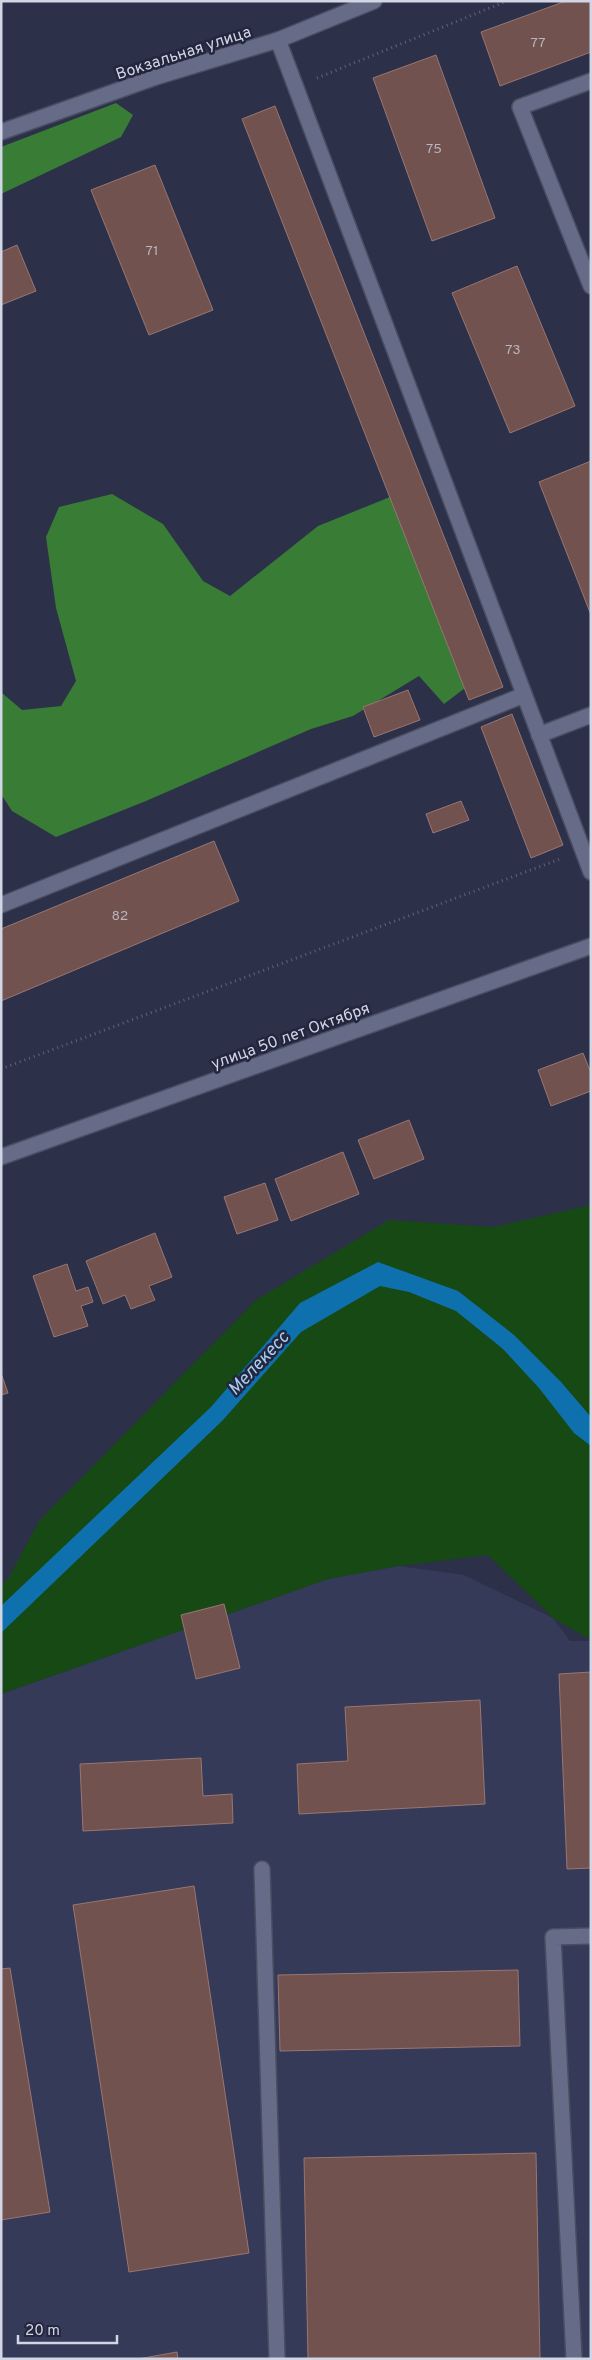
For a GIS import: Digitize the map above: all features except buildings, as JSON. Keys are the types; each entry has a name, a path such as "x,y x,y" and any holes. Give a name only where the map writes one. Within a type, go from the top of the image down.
{"main road":[{"name":"Вокзальная улица","path":"1,132 156,77 278,40 374,1"},
{"path":"278,40 591,872"},
{"path":"591,81 520,107 591,286"},
{"path":"1,905 524,695"},
{"path":"539,735 591,715"},
{"name":"улица 50 лет Октября","path":"1,1157 591,946"},
{"path":"262,1869 277,2359"},
{"path":"574,2359 554,1937 591,1936"}],"path":[{"path":"295,87 507,1"},
{"path":"1,1069 582,850"}],"shaded area":[{"path":"398,1566 464,1575 553,1618 570,1641 591,1641 591,2359 1,2359 1,1694 328,1579"}],"green space":[{"path":"116,103 133,115 121,137 1,194 1,147"},
{"path":"112,494 163,524 203,581 230,596 318,526 390,497 465,688 444,704 419,676 353,716 311,729 146,801 56,837 12,811 1,794 1,692 22,710 61,706 76,681 56,608 46,537 59,507"},
{"path":"591,1205 591,1640 553,1618 488,1555 398,1566 328,1579 1,1694 1,1584 7,1581 39,1521 256,1300 389,1220 494,1227"}],"water":[{"name":"Мелекесс","path":"378,1262 458,1291 514,1335 561,1382 591,1417 591,1446 574,1433 539,1388 503,1349 456,1311 409,1292 380,1286 301,1332 223,1420 1,1633 1,1606 211,1407 300,1303"}]}
